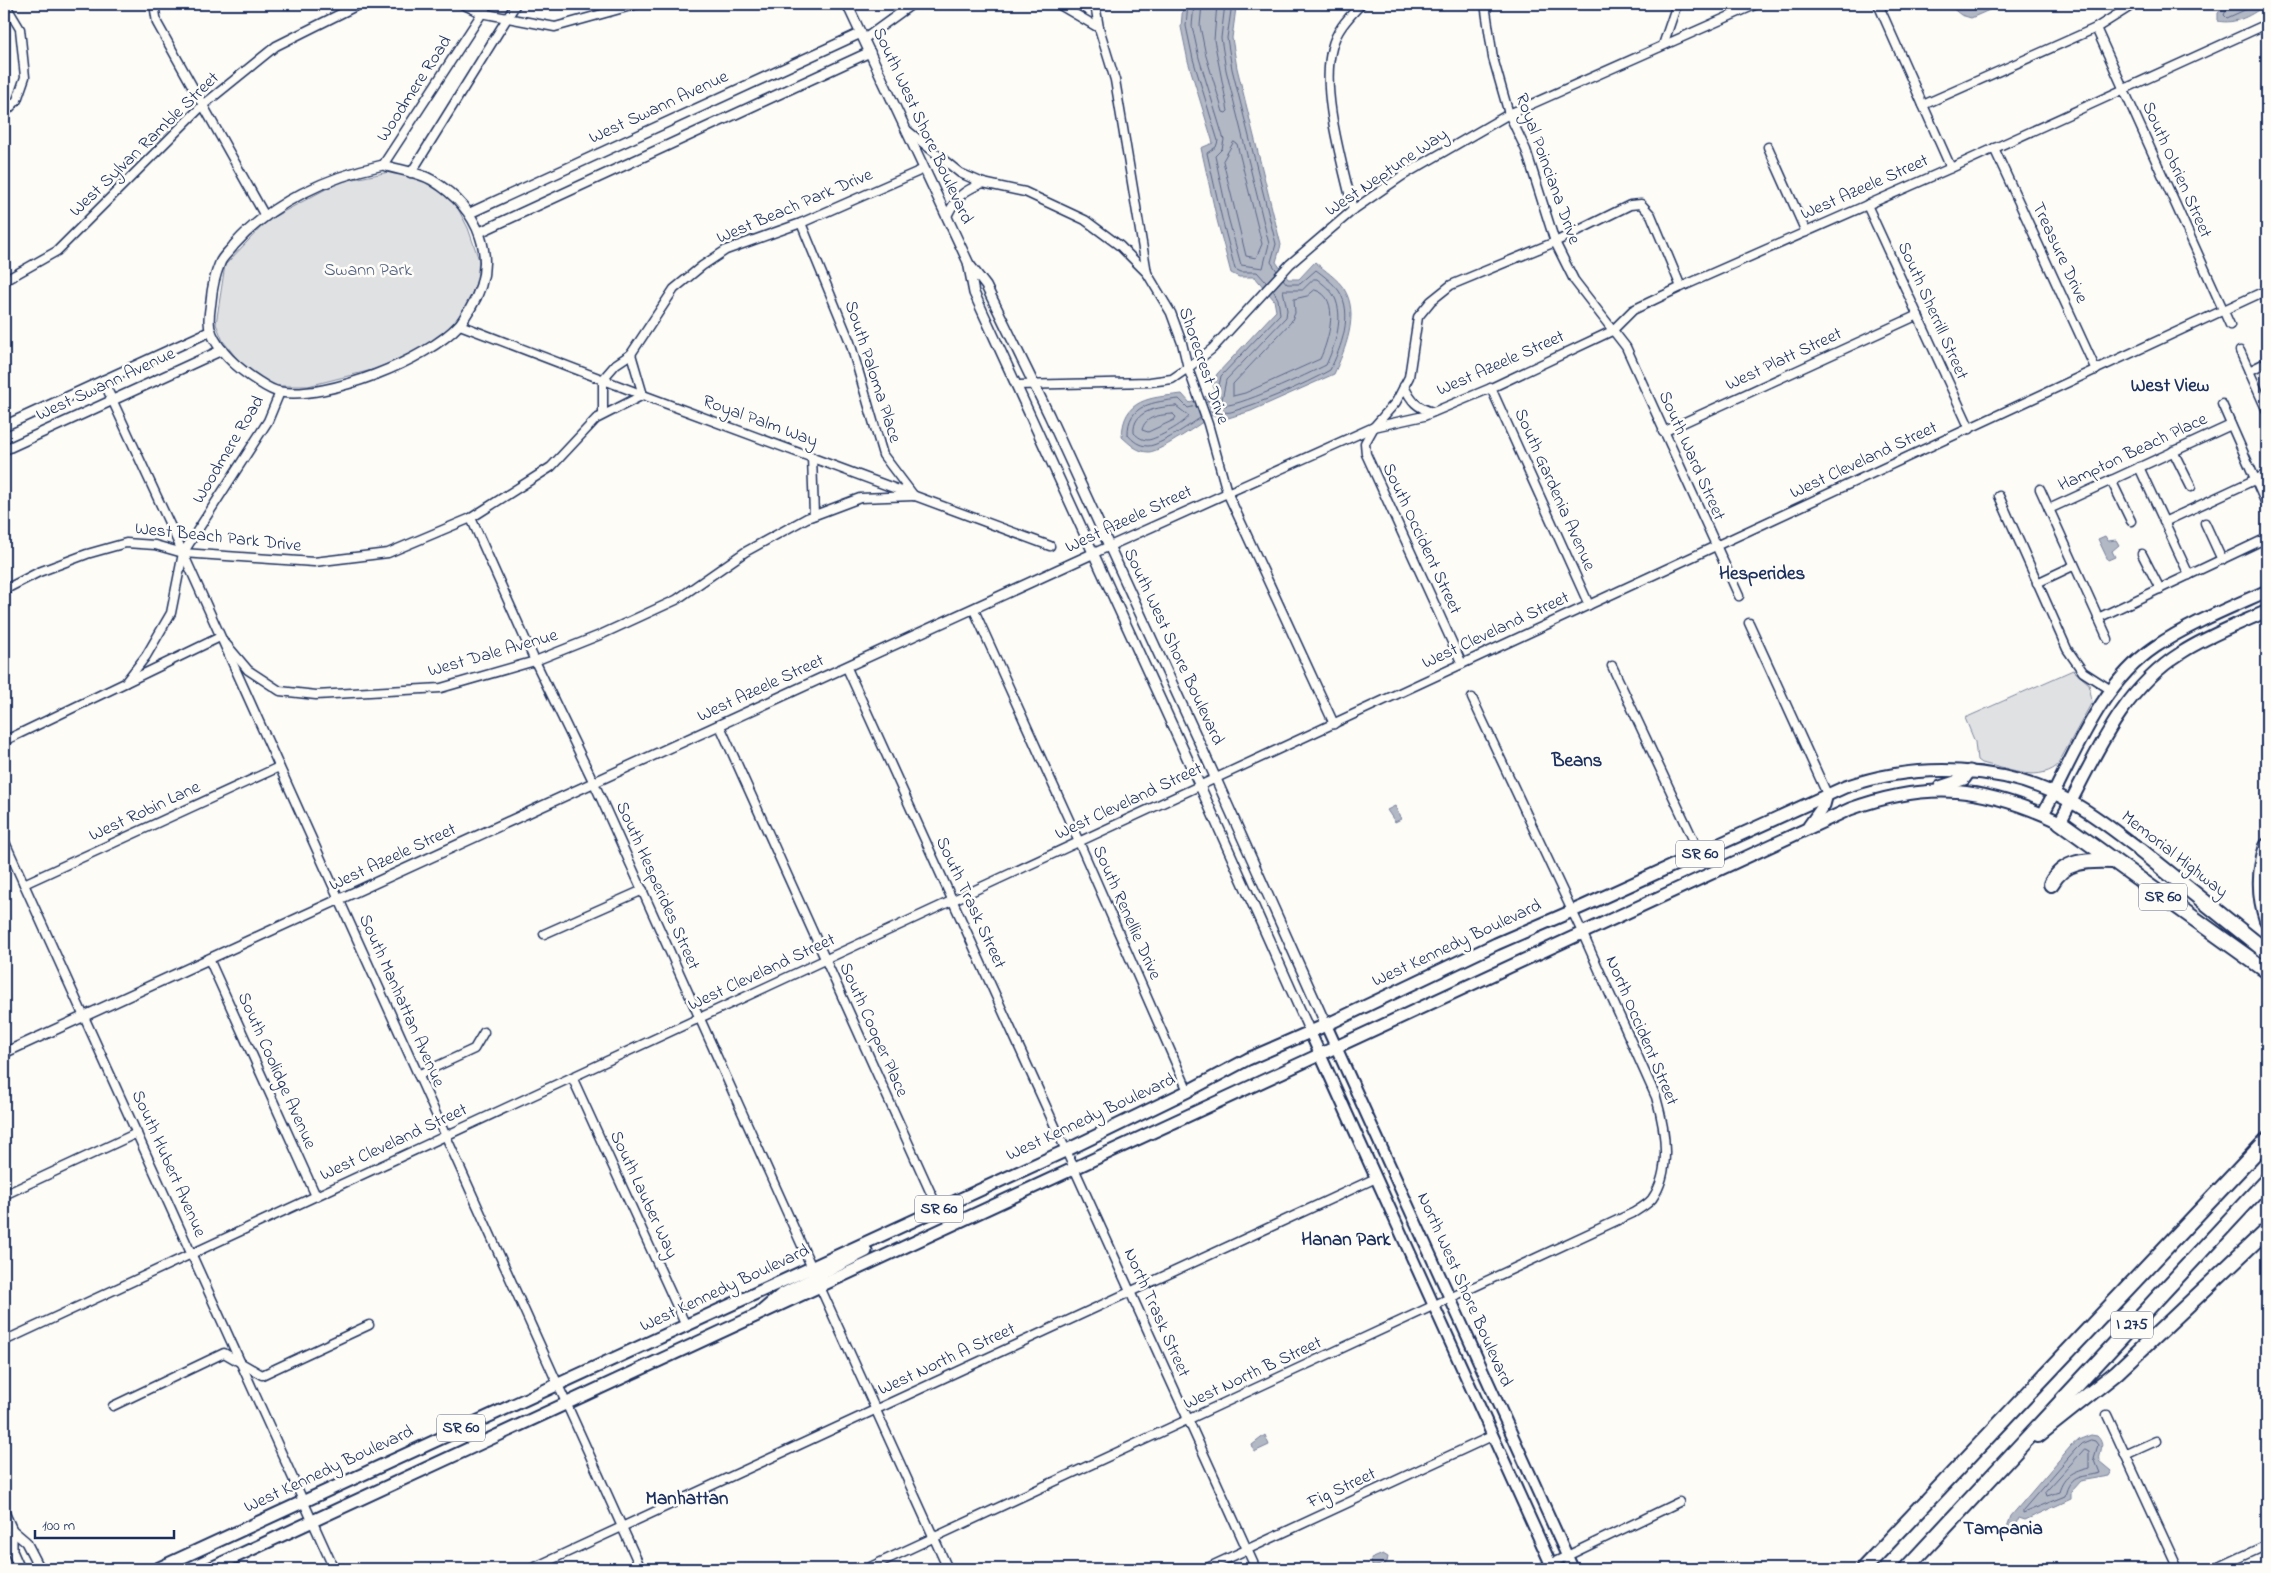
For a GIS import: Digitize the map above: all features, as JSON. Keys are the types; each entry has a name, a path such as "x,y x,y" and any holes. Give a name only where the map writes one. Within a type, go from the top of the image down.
{"highway":[{"name":"SR 60","path":"2060,822 2267,971"},
{"path":"2267,846 2262,869 2261,893 2267,920"},
{"name":"Memorial Highway","path":"2140,850 2267,952"},
{"path":"2051,884 2056,875 2068,865 2089,861 2112,861"},
{"name":"I 275","path":"1863,1569 2267,1140"},
{"name":"I 275","path":"1906,1569 2267,1180"},
{"path":"1998,1470 2116,1373 2267,1230"}],"main road":[{"path":"2043,814 2093,718 2111,690 2137,662 2154,648 2198,623 2267,590"},
{"path":"2060,822 2111,726 2133,694 2149,677 2182,652 2267,611"},
{"name":"West Kennedy Boulevard","path":"157,1569 1067,1150 1188,1091 1248,1059 1326,1025 1478,952 1700,854 1827,794 1863,781 1896,773 1937,770 1970,771 2013,780 2054,793"},
{"path":"1919,792 1964,779 1970,771"},
{"name":"SR 60","path":"209,1569 1337,1048 1709,873 1875,800 1919,792 1948,790 1980,794 2021,804 2060,822"},
{"name":"Memorial Highway","path":"2054,793 2072,802 2140,850"},
{"path":"1808,828 1824,805 1827,794"},
{"path":"1700,854 1709,873"},
{"name":"North West Shore Boulevard","path":"1326,1025 1573,1569"},
{"path":"1310,1032 1319,1056 1376,1178 1432,1306 1552,1567"},
{"path":"820,1287 819,1275 862,1253 887,1233"},
{"path":"757,1316 771,1301 812,1279 814,1273 812,1268"}],"street":[{"path":"4,114 17,100 25,77 20,30 5,4"},
{"path":"154,4 157,23 265,216"},
{"name":"West Sylvan Ramble Street","path":"4,281 57,251 202,106 276,46 360,4"},
{"path":"462,4 482,13 556,27 638,4"},
{"name":"Woodmere Road","path":"383,165 488,4"},
{"path":"411,173 505,18 516,4"},
{"name":"South West Shore Boulevard","path":"847,4 968,262 986,286 1034,386 1216,779 1326,1025"},
{"name":"West Swann Avenue","path":"470,213 863,36 913,4"},
{"path":"1059,4 1064,4"},
{"path":"1059,4 1099,28"},
{"name":"Shorecrest Drive","path":"1095,4 1099,28 1115,80 1147,273 1171,313 1182,343 1227,492 1334,724"},
{"path":"1353,210 1334,124 1328,76 1332,47 1342,25 1361,4"},
{"name":"Royal Poinciana Drive","path":"1484,4 1493,58 1508,114 1526,150 1544,214 1555,242 1574,280 1612,331"},
{"path":"1663,45 1678,4"},
{"name":"West Neptune Way","path":"1017,385 1150,382 1172,379 1212,349 1290,264 1353,210 1402,176 1508,114 1757,4"},
{"path":"1878,4 1951,168"},
{"path":"1924,105 2096,28 2134,4"},
{"name":"West Azeele Street","path":"4,1053 974,610 1227,492 1374,427 1424,416 1491,388 1612,331 1633,310 1680,287 1951,168 2267,24"},
{"name":"South Obrien Street","path":"2096,28 2230,325"},
{"path":"480,232 870,52"},
{"path":"904,128 936,156 960,173 983,182 1025,192 1085,220 1120,246 1147,273"},
{"path":"1768,147 1806,232"},
{"name":"Treasure Drive","path":"1994,148 2096,370"},
{"path":"383,165 411,173 430,178 456,197 470,213 480,232 483,246 482,278 477,296 460,325 434,347 384,372 363,379 306,392 280,392 266,387 234,365 211,332 209,320 212,291 220,262 244,234 265,216 297,196 335,179 383,165"},
{"name":"West Beach Park Drive","path":"602,379 616,364 631,354 674,289 702,266 726,250 801,223 924,169"},
{"path":"947,216 956,198 968,189 983,182"},
{"path":"1374,427 1396,402 1409,377 1418,317 1431,301 1451,284 1555,242 1630,205 1641,204 1651,215 1680,287"},
{"name":"South Sherrill Street","path":"1867,204 1970,429"},
{"name":"South Paloma Place","path":"801,223 850,342 883,455 914,496"},
{"name":"South West Shore Boulevard","path":"968,262 974,293 1200,786 1310,1032"},
{"name":"West Cleveland Street","path":"4,1341 2267,290"},
{"name":"West Platt Street","path":"1663,432 1918,316"},
{"name":"Royal Palm Way","path":"460,325 1050,546"},
{"name":"South Ward Street","path":"1612,331 1626,348 1739,596"},
{"name":"West Swann Avenue","path":"4,426 211,332"},
{"name":"West Swann Avenue","path":"4,450 222,350"},
{"path":"2240,352 2267,411"},
{"path":"631,354 643,395"},
{"path":"2249,371 2267,362"},
{"path":"602,379 603,414"},
{"path":"103,380 279,767"},
{"path":"1404,386 1411,399 1421,408 1433,412"},
{"name":"South Gardenia Avenue","path":"1491,388 1589,605"},
{"name":"Woodmere Road","path":"125,683 146,656 171,613 183,553 268,421 280,392"},
{"name":"West Beach Park Drive","path":"4,590 39,572 87,554 126,543 155,545 183,553 314,562 388,553 471,518 551,466 603,414 643,395"},
{"path":"2222,404 2267,506"},
{"name":"Hampton Beach Place","path":"2049,509 2231,425"},
{"name":"South Occident Street","path":"1374,427 1365,442 1366,454 1462,664"},
{"path":"2173,451 2190,487"},
{"path":"812,456 814,515"},
{"path":"2139,467 2189,575"},
{"path":"2164,522 2267,474"},
{"path":"2111,480 2131,521"},
{"path":"2040,489 2073,566 2108,639"},
{"name":"West Dale Avenue","path":"220,637 248,670 280,691 316,694 442,688 535,661 600,635 676,600 745,552 814,515 860,498 914,496"},
{"path":"1999,496 2067,649 2083,672 2111,690"},
{"name":"South Hesperides Street","path":"471,518 535,661 643,890 812,1268"},
{"path":"2205,523 2222,560"},
{"path":"2098,618 2267,538"},
{"path":"2142,554 2160,589"},
{"path":"2037,582 2073,566"},
{"name":"South Renellie Drive","path":"974,610 1079,842 1188,1091"},
{"path":"1749,623 1827,794"},
{"name":"Woodmere Road","path":"4,740 220,637"},
{"path":"1612,666 1700,854"},
{"name":"South Trask Street","path":"847,668 1067,1150"},
{"path":"1472,698 1582,932"},
{"name":"South Cooper Place","path":"720,726 938,1209"},
{"name":"West Robin Lane","path":"24,884 279,767"},
{"name":"South Manhattan Avenue","path":"279,767 641,1569"},
{"name":"South Hubert Avenue","path":"4,840 305,1501 334,1569"},
{"path":"544,934 643,890"},
{"name":"North Occident Street","path":"1582,932 1656,1097 1662,1117 1664,1162 1661,1182 1651,1201"},
{"name":"South Coolidge Avenue","path":"210,959 316,1196"},
{"path":"418,1075 474,1049 484,1032"},
{"name":"South Lauber Way","path":"572,1077 686,1326"},
{"path":"4,1195 137,1133"},
{"name":"North Trask Street","path":"1067,1150 1256,1569"},
{"name":"West North A Street","path":"531,1569 1376,1178"},
{"name":"West North B Street","path":"866,1569 1633,1213 1651,1201"},
{"path":"820,1287 948,1569"},
{"path":"113,1406 224,1353 262,1375 369,1325"},
{"path":"2107,1415 2178,1569"},
{"name":"Fig Street","path":"1205,1569 1492,1436"},
{"path":"2126,1455 2156,1441"},
{"path":"1540,1569 1552,1567 1567,1557 1679,1502"},
{"path":"4,1512 12,1530 12,1551 20,1569"},
{"path":"12,1530 26,1542 40,1569"},
{"path":"2215,1569 2267,1545"}],"green space":[{"name":"Swann Park","path":"404,169 454,201 468,228 479,260 477,280 466,309 444,333 424,347 376,369 308,386 271,386 238,360 223,341 216,324 225,265 268,220 339,182"},
{"path":"2073,670 2089,684 2092,702 2057,766 2048,771 2030,774 2011,771 1981,763 1977,760 1975,742 1965,718"}],"water":[{"path":"1183,4 1238,4 1232,38 1237,68 1281,245 1276,262 1288,279 1299,279 1315,262 1335,278 1344,289 1349,299 1351,321 1346,343 1334,374 1251,411 1225,419 1213,415 1172,442 1155,450 1145,452 1137,449 1122,437 1127,414 1133,407 1149,399 1182,394 1190,403 1214,393 1213,383 1217,374 1276,311 1274,300 1255,277 1239,277 1231,273 1201,148 1213,143 1188,61 1181,27"},
{"path":"1947,4 2003,4 1971,18 1961,15"},
{"path":"2226,4 2266,4 2244,18 2231,22 2218,21 2218,13"},
{"path":"2105,536 2108,541 2116,540 2119,545 2112,551 2115,557 2108,560 2098,539"},
{"path":"1395,806 1401,819 1395,822 1387,810"},
{"path":"1265,1435 1269,1445 1254,1452 1252,1445"},
{"path":"2091,1435 2097,1436 2100,1440 2102,1446 2100,1461 2112,1471 2109,1476 2080,1481 2071,1491 2071,1499 2025,1520 2019,1518 2013,1532 2006,1530 2011,1516 2071,1446 2078,1440"},
{"path":"1383,1554 1388,1557 1387,1562 1375,1567 1372,1566 1371,1559"}],"district":[{"name":"West View","path":"2170,386"},
{"name":"Hesperides","path":"1762,574"},
{"name":"Beans","path":"1577,761"},
{"name":"Hanan Park","path":"1346,1240"},
{"name":"Manhattan","path":"687,1499"},
{"name":"Tampania","path":"2003,1529"}]}
